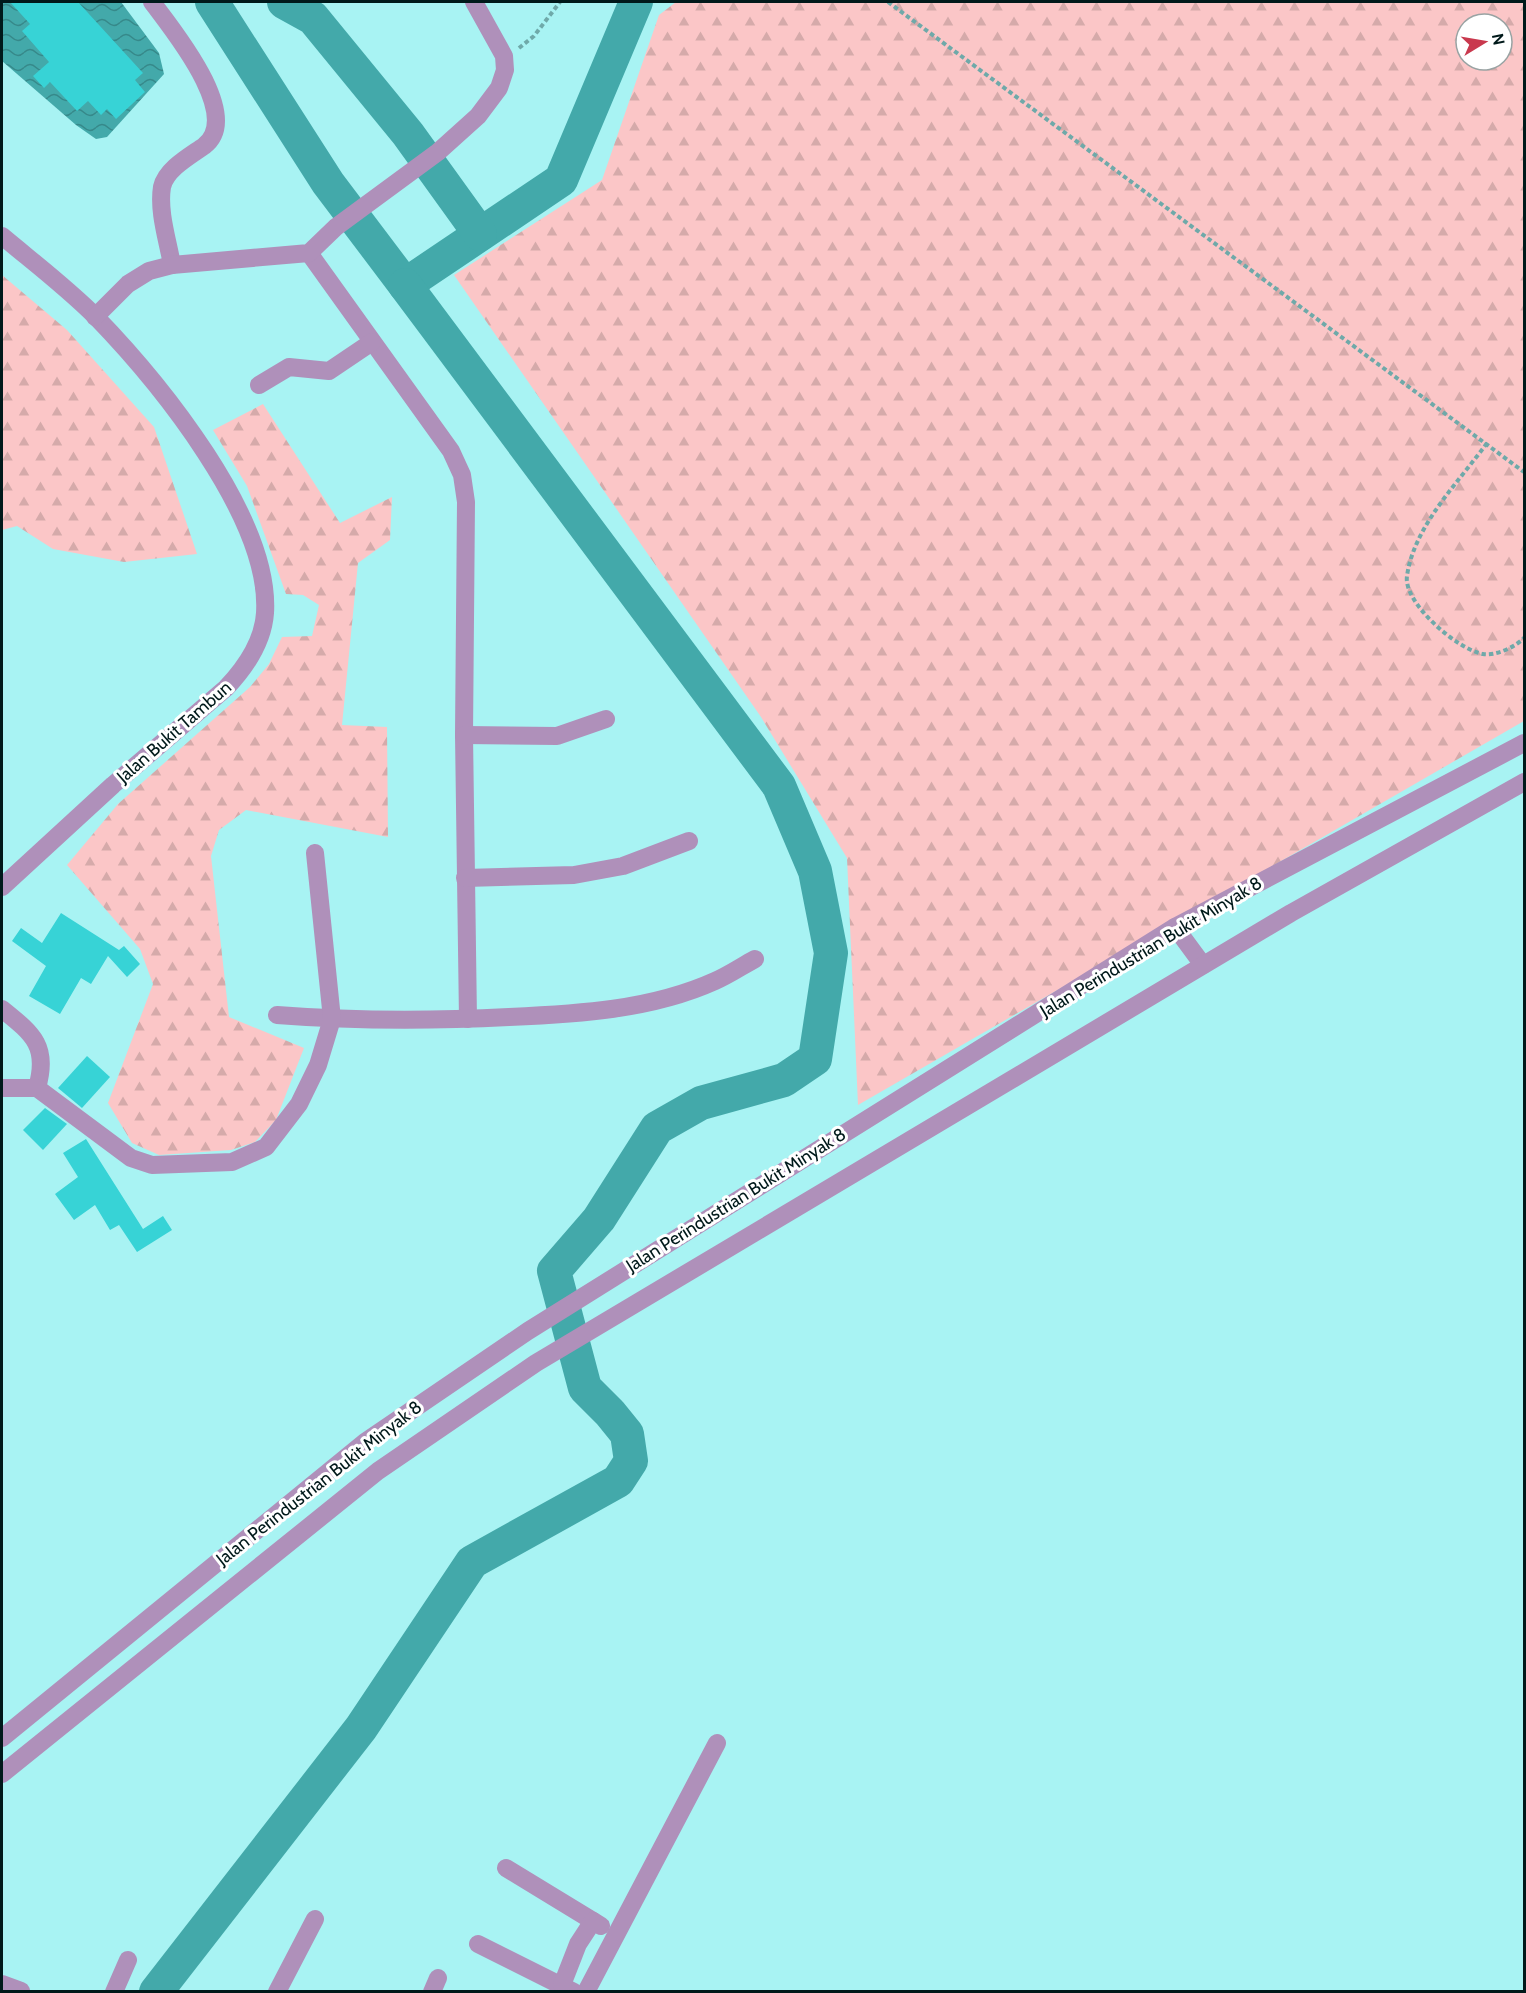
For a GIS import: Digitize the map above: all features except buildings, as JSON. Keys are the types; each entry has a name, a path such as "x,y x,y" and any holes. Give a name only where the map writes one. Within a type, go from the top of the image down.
{"street":[{"path":"152,2 188,51 213,98 216,113 215,130 209,142 173,170 166,177 162,188 164,223 172,265"},
{"path":"96,317 128,284 149,271 172,265 309,253 336,227 438,152 478,117 499,88 505,70 504,56 474,2"},
{"name":"Jalan Bukit Tambun","path":"2,236 49,274 96,317 172,405 236,504 251,538 262,578 265,614 252,654 242,672 113,785 2,887"},
{"path":"309,253 451,451 462,475 466,535 464,735 468,1019"},
{"path":"259,385 289,367 329,372 372,342"},
{"path":"464,735 557,736 606,718"},
{"name":"Jalan Perindustrian Bukit Minyak 8","path":"2,1738 365,1443 528,1331 1175,927 1524,743"},
{"name":"Jalan Perindustrian Bukit Minyak 8","path":"2,1774 378,1471 536,1363 1203,965 1524,782"},
{"path":"465,878 574,875 623,866 689,841"},
{"path":"2,1088 37,1088 131,1158 152,1165 232,1162 266,1147 299,1104 318,1065 332,1020 315,853"},
{"path":"1175,927 1203,965"},
{"path":"277,1016 332,1020 468,1019 583,1013 661,998 714,982 755,959"},
{"path":"2,1009 26,1028 36,1040 42,1063 37,1088"},
{"path":"586,1992 717,1743"},
{"path":"506,1868 616,1935"},
{"path":"277,1992 315,1919"},
{"path":"478,1944 568,1988 578,1944 593,1921"},
{"path":"114,1992 128,1960"},
{"path":"2,1984 21,1991"}],"path":[{"path":"504,56 534,36 561,2"},
{"path":"888,2 1524,472"},
{"path":"1487,443 1427,524 1412,556 1406,578 1409,595 1426,615 1458,643 1483,654 1500,652 1524,638"}],"green space":[{"path":"676,2 1524,2 1524,721 858,1105 847,858 761,717 454,275 602,180 659,15"},
{"path":"2,275 67,330 154,427 197,554 124,562 53,549 17,526 2,530"},
{"path":"263,404 340,523 392,497 390,540 358,563 342,725 387,727 388,837 246,810 219,830 211,856 229,1017 304,1048 276,1120 255,1142 231,1150 159,1155 132,1143 108,1103 153,984 140,949 67,865 118,804 250,687 269,664 282,637 312,636 319,605 303,595 286,594 247,486 213,430"}],"water":[{"path":"2,2 121,2 159,53 164,74 107,137 96,139 76,125 2,61"}],"waterway":[{"path":"212,2 328,183 405,285 561,180 636,2"},
{"path":"284,2 313,18 408,134 480,234"},
{"path":"156,1992 361,1728 472,1562 618,1481 631,1461 627,1434 585,1388 554,1271 599,1219 657,1128 701,1103 784,1080 815,1059 831,953 815,871 779,786 405,285"}]}
